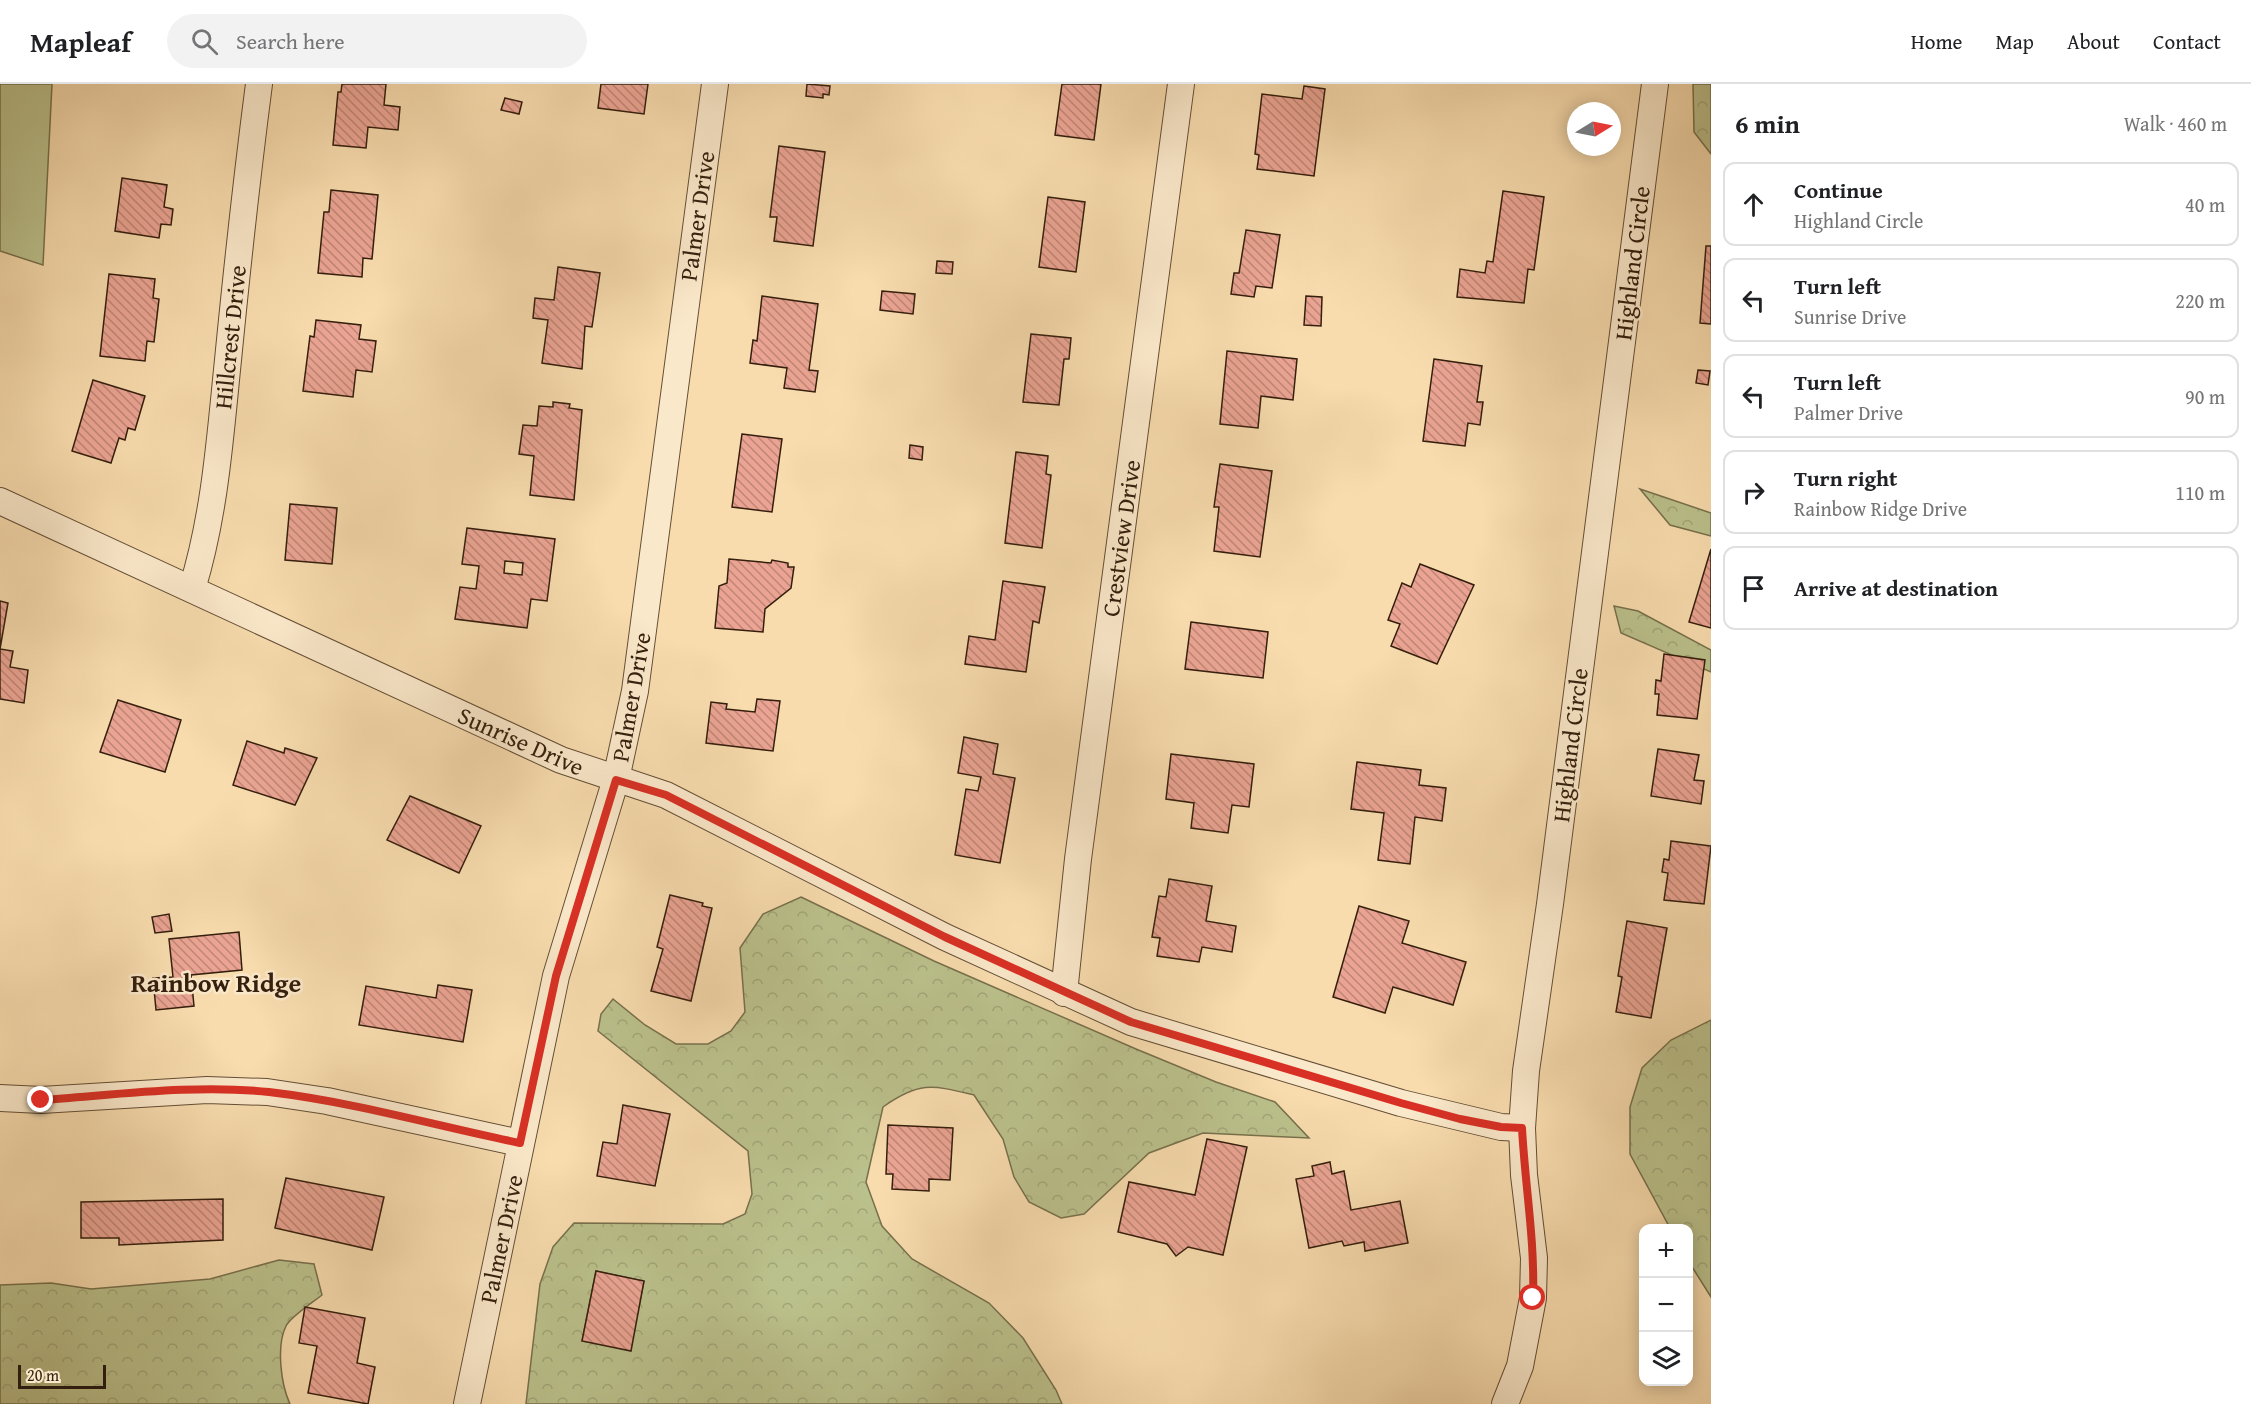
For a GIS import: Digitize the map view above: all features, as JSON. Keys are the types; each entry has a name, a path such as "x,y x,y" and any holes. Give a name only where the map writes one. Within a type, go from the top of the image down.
{"street":[{"name":"Hillcrest Drive","path":"192,589 205,547 215,490 247,170 259,84"},
{"name":"Palmer Drive","path":"467,1404 556,976 616,780 634,691 715,84"},
{"name":"Crestview Drive","path":"1064,993 1078,859 1181,84"},
{"name":"Highland Circle","path":"1505,1404 1525,1347 1533,1298 1534,1258 1524,1175 1522,1128 1526,1071 1550,904 1655,84"},
{"name":"Sunrise Drive","path":"0,501 550,755 616,780 666,795 945,937 1131,1022 1172,1036 1450,1116 1501,1127 1522,1128"},
{"path":"0,1098 41,1100 207,1090 267,1092 327,1101 520,1143"}],"green space":[{"path":"0,84 52,84 43,265 0,251"},
{"path":"1693,84 1711,84 1711,154 1694,132"},
{"path":"1640,489 1711,513 1711,536 1670,525"},
{"path":"1614,606 1638,611 1711,650 1711,672 1621,633"},
{"path":"801,897 934,961 1136,1049 1216,1082 1275,1102 1309,1138 1203,1133 1149,1153 1084,1214 1061,1218 1029,1202 1014,1177 1003,1139 974,1095 947,1089 917,1089 883,1107 866,1182 882,1226 912,1259 989,1303 1023,1338 1056,1390 1062,1404 526,1404 540,1284 553,1247 574,1223 723,1224 745,1214 752,1194 748,1151 598,1031 601,1014 613,999 645,1025 676,1044 708,1044 731,1031 745,1012 740,948 763,914","holes":["596,1271 644,1281 630,1350 582,1341"]},
{"path":"1711,1020 1711,1297 1693,1268 1693,1224 1668,1224 1630,1154 1630,1107 1642,1068 1671,1040"},
{"path":"279,1260 314,1264 322,1295 292,1318 283,1334 281,1365 284,1387 290,1404 0,1404 0,1285 51,1283 91,1289 210,1279"}],"building":[{"path":"342,84 386,84 384,105 400,107 398,130 368,127 366,148 333,145 338,92 341,92"},
{"path":"601,84 648,84 644,114 598,108"},
{"path":"807,84 830,86 829,95 823,94 823,98 806,96"},
{"path":"1062,84 1101,84 1094,140 1055,135"},
{"path":"1304,86 1325,89 1314,176 1257,169 1259,155 1255,154 1262,94 1302,99"},
{"path":"505,98 522,102 519,114 501,110"},
{"path":"779,146 825,152 813,246 774,241 777,217 770,217"},
{"path":"122,178 167,185 164,207 173,209 171,225 161,224 159,238 115,231"},
{"path":"331,190 378,195 372,259 363,258 362,277 318,273 324,212 329,212"},
{"path":"1503,191 1544,197 1534,270 1528,269 1524,303 1457,297 1460,269 1485,273 1487,261 1493,262"},
{"path":"1048,197 1085,202 1076,272 1039,267"},
{"path":"1246,230 1280,235 1272,288 1256,286 1254,297 1231,294 1234,273 1239,273"},
{"path":"1706,246 1711,246 1711,324 1700,323"},
{"path":"937,261 953,262 952,274 936,273"},
{"path":"558,267 600,273 592,327 585,326 582,369 542,363 548,320 533,318 535,298 554,300"},
{"path":"109,274 155,279 153,298 159,299 154,342 147,341 145,361 100,356"},
{"path":"882,291 915,294 913,314 880,310"},
{"path":"762,296 818,304 809,370 818,371 815,392 784,388 787,368 750,363 753,340 757,341"},
{"path":"1306,296 1322,297 1321,326 1304,325"},
{"path":"316,320 361,325 359,339 376,341 372,372 356,370 353,397 303,391 310,336 314,337"},
{"path":"1031,334 1071,338 1069,359 1064,359 1059,405 1023,402"},
{"path":"1227,351 1297,359 1293,400 1261,396 1258,428 1220,424"},
{"path":"1434,359 1482,366 1477,402 1483,402 1480,425 1468,423 1465,446 1423,441"},
{"path":"1698,370 1710,371 1708,385 1696,383"},
{"path":"93,380 145,396 135,430 128,428 125,440 119,438 111,463 72,451"},
{"path":"553,402 570,404 569,408 582,410 574,500 530,495 534,456 519,454 523,425 537,426 539,406 553,407"},
{"path":"742,434 782,439 772,512 732,507"},
{"path":"910,445 923,447 922,460 909,458"},
{"path":"1016,452 1048,456 1046,474 1051,475 1042,548 1005,543"},
{"path":"1220,464 1272,471 1260,557 1214,551 1219,507 1214,507"},
{"path":"290,504 337,508 332,564 285,560"},
{"path":"467,528 555,539 547,601 531,599 527,628 455,619 460,587 476,589 479,566 462,564","holes":["505,561 523,563 522,575 504,573"]},
{"path":"1711,549 1711,628 1689,622"},
{"path":"729,559 771,563 772,560 788,563 788,567 794,567 791,588 765,609 763,632 715,628 719,586 727,583"},
{"path":"1420,564 1474,585 1437,664 1391,646 1400,624 1388,620 1402,583 1411,587"},
{"path":"1003,581 1045,587 1039,623 1033,621 1026,672 965,664 969,636 995,640"},
{"path":"0,601 8,603 0,649"},
{"path":"1191,622 1268,632 1263,678 1185,669"},
{"path":"0,649 13,651 10,667 28,670 24,703 0,699"},
{"path":"1664,654 1705,660 1697,719 1657,715 1659,694 1655,694 1656,680 1661,681"},
{"path":"757,699 780,701 773,751 706,743 711,702 727,704 726,709 755,712"},
{"path":"118,700 181,720 165,772 100,752"},
{"path":"964,737 998,744 993,774 1015,778 1000,863 955,855 966,789 978,791 981,777 958,773"},
{"path":"247,741 284,753 285,748 317,758 295,805 233,785"},
{"path":"1658,749 1699,755 1694,780 1704,781 1701,804 1651,796"},
{"path":"1171,754 1254,764 1249,807 1232,805 1228,833 1191,828 1194,803 1166,799"},
{"path":"1357,762 1421,770 1419,785 1446,788 1442,821 1415,817 1410,864 1378,860 1384,813 1351,809"},
{"path":"410,796 481,826 459,873 387,840"},
{"path":"1671,841 1711,846 1704,904 1664,900 1668,873 1662,872 1664,859 1669,860"},
{"path":"1169,879 1212,886 1206,921 1236,926 1232,952 1202,947 1199,962 1157,956 1160,938 1152,937 1159,896 1166,897"},
{"path":"670,895 703,903 702,906 712,908 691,1001 651,991 663,949 657,947"},
{"path":"1359,906 1409,921 1402,943 1466,962 1453,1005 1393,987 1385,1013 1333,997"},
{"path":"169,914 172,931 155,933 152,917"},
{"path":"1627,921 1667,928 1651,1018 1616,1012 1622,977 1618,976"},
{"path":"239,932 242,970 191,975 194,1006 156,1010 153,978 173,977 169,939"},
{"path":"438,985 472,990 463,1042 359,1025 366,986 436,998"},
{"path":"623,1105 670,1114 655,1186 597,1176 603,1142 617,1144"},
{"path":"888,1125 953,1128 950,1180 929,1179 929,1191 892,1189 893,1174 886,1174"},
{"path":"1207,1139 1247,1147 1223,1255 1188,1247 1176,1256 1167,1244 1118,1232 1129,1182 1195,1195"},
{"path":"1330,1162 1332,1174 1344,1171 1351,1210 1400,1201 1408,1243 1365,1251 1364,1242 1344,1246 1342,1241 1309,1248 1296,1179 1314,1176 1312,1166"},
{"path":"286,1178 384,1197 372,1250 275,1228"},
{"path":"223,1199 223,1240 119,1245 119,1238 81,1238 81,1202"},
{"path":"596,1271 644,1281 631,1351 582,1341"},
{"path":"305,1307 365,1318 357,1363 375,1367 368,1404 308,1393 317,1346 299,1343"}],"district":[{"name":"Rainbow Ridge","path":"216,982"}],"route":[{"path":"41,1100 207,1090 267,1092 327,1101 520,1143 556,976 591,855 616,780 666,795 945,937 1131,1022 1172,1036 1460,1119 1501,1127 1522,1128 1524,1175 1532,1227 1533,1298"}]}
